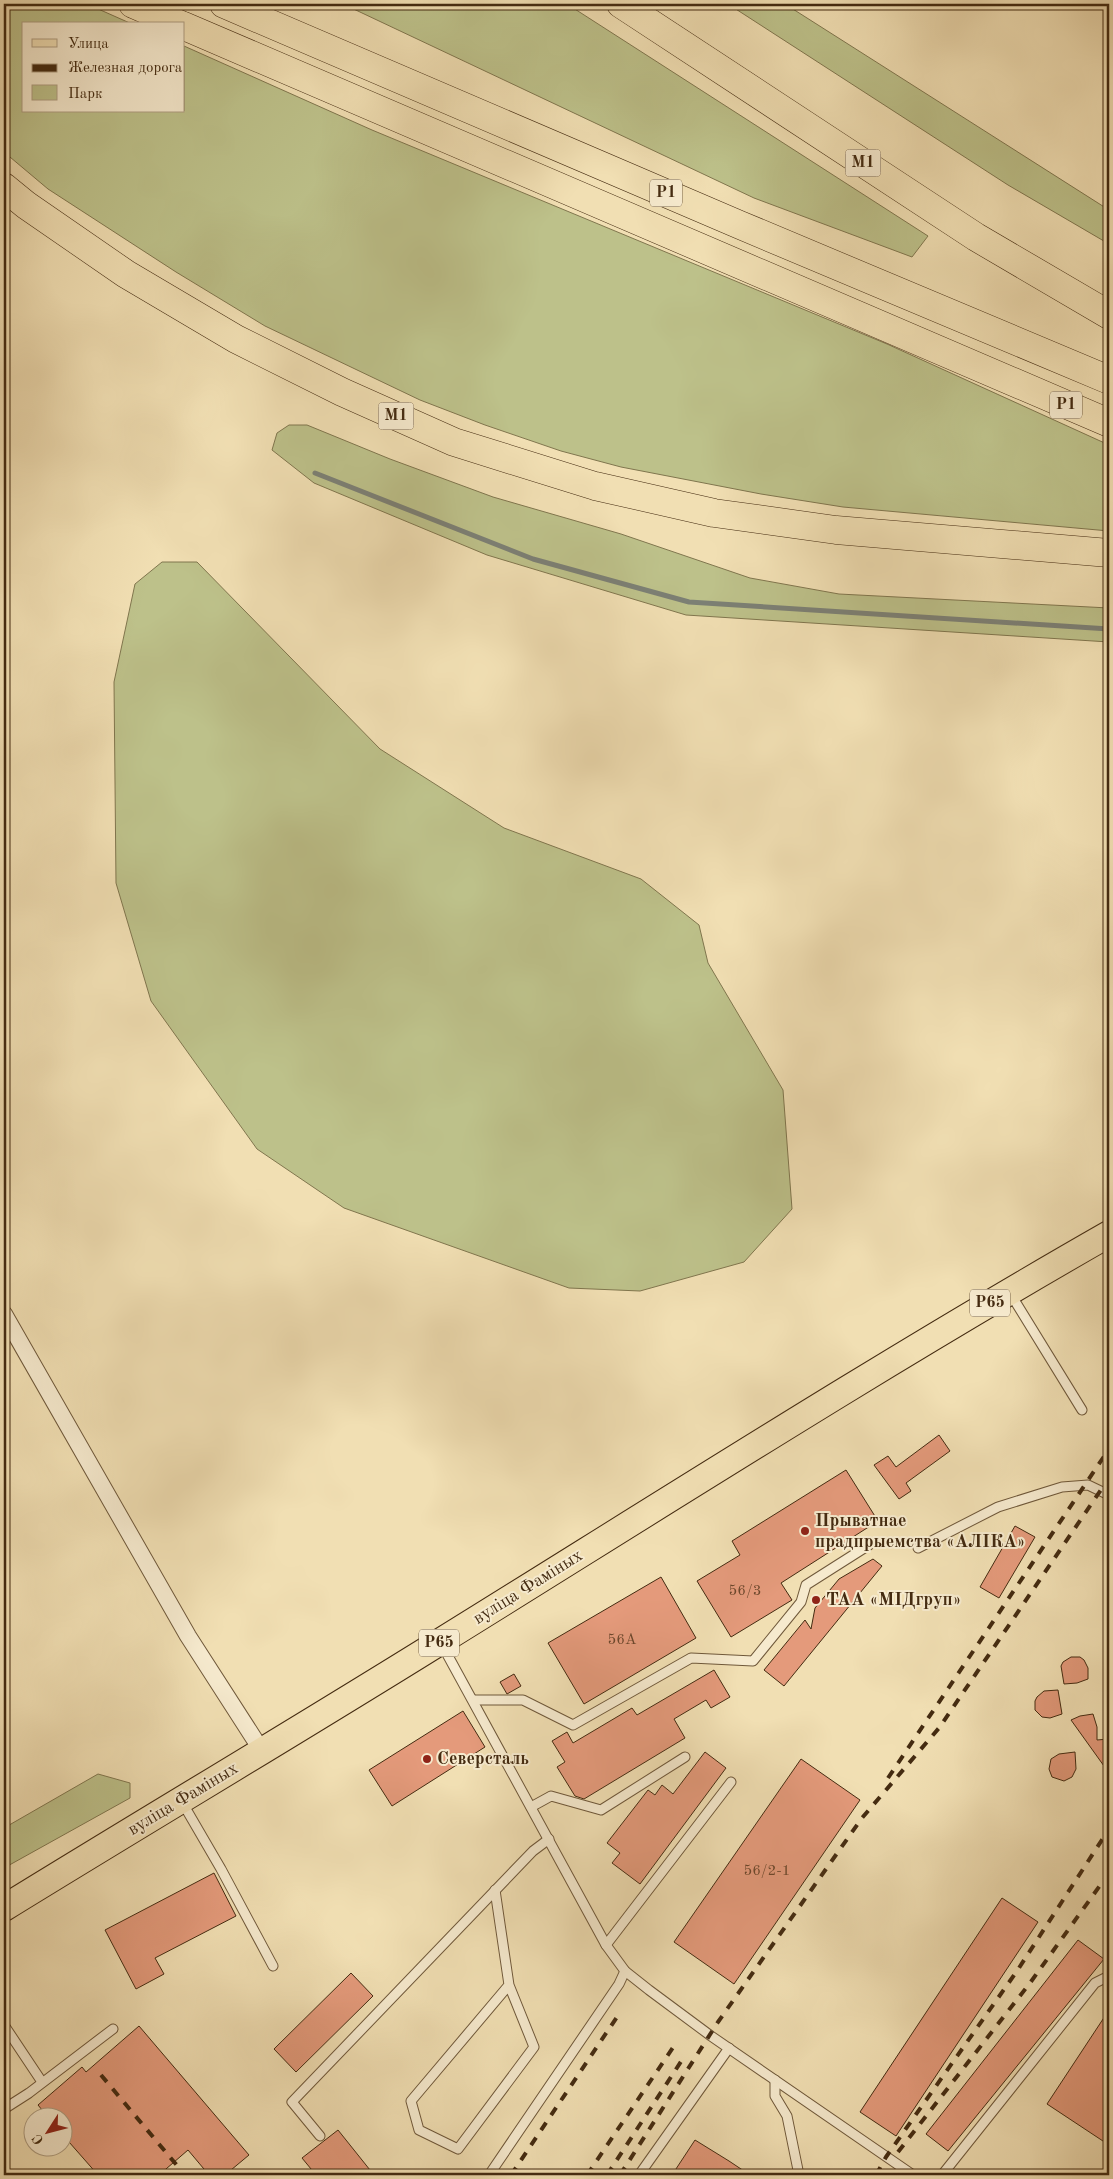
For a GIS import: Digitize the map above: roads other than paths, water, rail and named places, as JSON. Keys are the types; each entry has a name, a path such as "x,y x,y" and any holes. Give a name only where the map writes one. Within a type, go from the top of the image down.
{"highway":[{"path":"133,4 174,22"},
{"name":"Р1","path":"224,4 740,225 1109,380"},
{"name":"М1","path":"621,4 976,237 1109,316"},
{"name":"Р1","path":"185,26 1109,424"},
{"name":"М1","path":"4,187 26,205 126,274 236,339 342,392 454,442 595,486 714,513 836,530 1109,552"}],"main road":[{"name":"Р65","path":"1009,1292 1109,1234"},
{"name":"вуліца Фаміных","path":"4,1908 440,1642 872,1374 1009,1292"}],"street":[{"path":"4,1314 188,1636 262,1751"}],"lane":[{"path":"1009,1292 1082,1410"},
{"path":"918,1548 998,1507 1062,1487 1088,1485 1109,1495"},
{"path":"473,1700 523,1700 572,1725 691,1658 753,1661 801,1602 806,1586 869,1545"},
{"path":"440,1642 606,1945 625,1970 729,2048 913,2175"},
{"path":"531,1807 551,1796 601,1810 685,1757"},
{"path":"606,1945 730,1782"},
{"path":"181,1800 222,1869 273,1966"},
{"path":"320,2136 292,2102 533,1850 549,1839"},
{"path":"495,1890 509,1985 534,2047 458,2149 419,2130 411,2101 509,1985"},
{"path":"489,2175 618,1984 625,1970"},
{"path":"942,2175 1095,1983 1109,1976"},
{"path":"4,2025 42,2082"},
{"path":"4,2109 113,2029"},
{"path":"639,2175 729,2048"},
{"path":"775,2080 775,2096 787,2116 799,2175"}],"waterway":[{"path":"315,473 533,559 689,602 1109,629"}],"railway":[{"path":"888,1778 1109,1449"},
{"path":"620,2175 718,2022 862,1818 939,1728 1109,1478"},
{"path":"876,2175 886,2157 1017,1971 1109,1829"},
{"path":"898,2152 1030,1983 1109,1873"},
{"path":"511,2175 621,2011"},
{"path":"587,2175 674,2046"},
{"path":"607,2175 684,2057"},
{"path":"101,2075 185,2175"}],"place":[{"name":"Прыватнае прадпрыемства «АЛІКА»","path":"805,1531"},
{"name":"ТАА «МІДгруп»","path":"816,1600"},
{"name":"Северсталь","path":"427,1759"}]}
